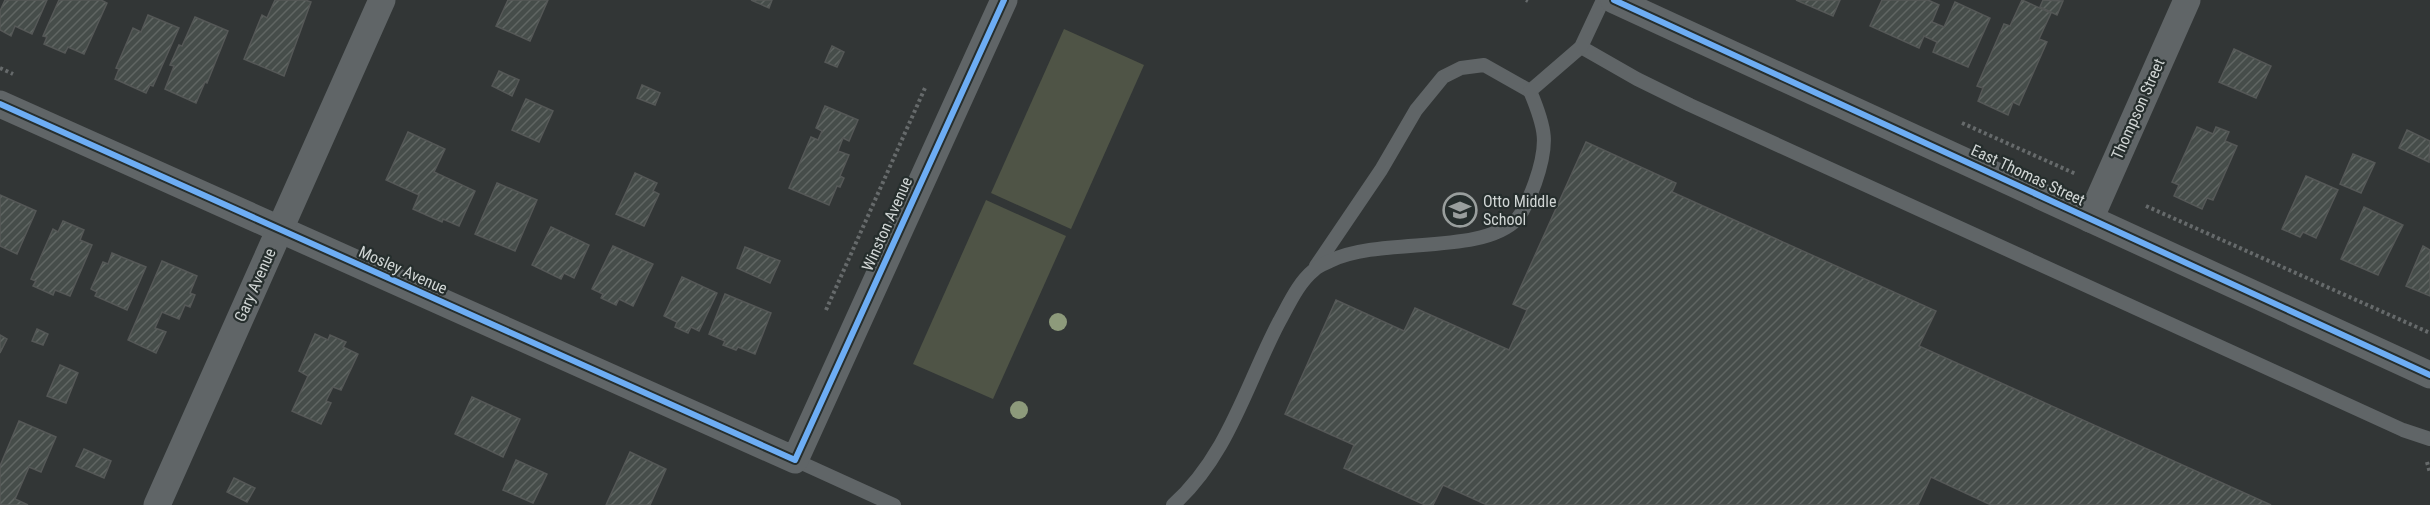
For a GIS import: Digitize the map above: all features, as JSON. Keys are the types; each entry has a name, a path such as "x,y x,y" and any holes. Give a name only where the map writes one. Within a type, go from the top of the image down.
{"street":[{"name":"Gary Avenue","path":"157,505 382,0"},
{"name":"Winston Avenue","path":"795,460 1004,0"},
{"name":"East Thomas Street","path":"1614,0 2430,375"},
{"name":"Thompson Street","path":"2090,219 2187,0"},
{"name":"Mosley Avenue","path":"0,104 795,460"}],"lane":[{"path":"1530,91 1581,47 1603,0"},
{"path":"1581,47 1636,79 1690,105 2392,425 2430,439"},
{"path":"1173,505 1204,472 1220,448 1274,332 1297,289 1381,170 1416,110 1443,77 1461,68 1484,65 1530,91 1540,116 1545,138 1543,160 1530,197 1517,218 1500,231 1477,239 1369,249 1343,255 1314,268"},
{"path":"795,460 894,505"}],"path":[{"path":"0,68 22,77"},
{"path":"825,312 925,88"},
{"path":"2146,206 2430,333"}],"green space":[{"path":"1064,29 1144,65 1071,229 991,193"},
{"path":"986,200 1066,236 993,399 913,364"}],"building":[{"path":"5,0 47,0 32,34 15,26 11,36 0,30 0,11"},
{"path":"59,0 101,0 107,3 84,54 68,47 65,53 44,44 47,37 43,36"},
{"path":"275,0 311,2 284,76 244,59 262,15 267,18"},
{"path":"508,0 548,0 530,41 496,26"},
{"path":"751,0 772,0 769,8"},
{"path":"1796,0 1840,0 1833,16"},
{"path":"1882,0 1928,0 1939,5 1932,22 1944,27 1955,2 1990,18 1968,67 1933,52 1937,42 1924,36 1919,48 1870,26"},
{"path":"2022,0 2051,13 2039,39 2047,42 2019,105 2013,102 2008,115 1978,101 1983,88 1977,86 2004,24 2010,26"},
{"path":"2043,0 2063,1 2057,15 2040,7"},
{"path":"148,15 179,28 153,86 150,85 146,93 115,79 119,69 116,68 133,28 141,32"},
{"path":"195,17 228,31 207,83 205,82 196,103 165,89 174,66 170,65 179,45 182,46"},
{"path":"832,46 844,52 837,67 825,62"},
{"path":"2234,49 2271,66 2256,98 2219,82"},
{"path":"499,71 519,80 512,96 492,86"},
{"path":"642,85 660,93 655,105 637,98"},
{"path":"526,99 553,111 539,142 512,130"},
{"path":"825,106 858,120 849,141 843,138 838,151 849,155 840,176 844,178 840,187 837,186 829,205 789,188 811,137 818,140 822,131 816,128"},
{"path":"2197,127 2213,134 2216,127 2229,132 2225,141 2237,146 2213,200 2207,198 2202,209 2174,196 2179,185 2172,182"},
{"path":"2407,130 2430,141 2429,162 2399,148"},
{"path":"408,132 445,149 434,172 475,191 459,226 443,219 442,222 413,209 419,195 386,180"},
{"path":"1586,142 1676,183 1672,192 1936,311 1919,346 2271,505 1991,505 1931,477 1918,505 1487,505 1443,485 1433,505 1425,505 1344,468 1354,445 1285,414 1336,300 1404,331 1415,308 1509,350 1527,310 1513,304"},
{"path":"2353,154 2375,163 2361,193 2340,184"},
{"path":"635,173 657,183 653,191 659,194 644,226 616,214"},
{"path":"2306,176 2338,190 2316,238 2303,232 2300,237 2282,229"},
{"path":"497,183 537,200 515,251 475,234"},
{"path":"0,195 36,211 17,254 0,246"},
{"path":"2364,207 2403,225 2378,275 2341,259"},
{"path":"63,221 84,230 80,240 92,245 70,296 55,290 53,295 33,286 36,281 31,279 53,229 58,232"},
{"path":"551,227 589,245 574,278 564,273 561,279 532,265"},
{"path":"613,246 653,264 633,306 619,299 616,305 601,298 603,294 592,289"},
{"path":"2423,246 2430,250 2430,296 2406,286"},
{"path":"745,247 780,261 770,283 737,268"},
{"path":"112,253 146,267 127,310 95,296 97,292 91,289 103,262 108,264"},
{"path":"162,261 197,276 190,293 195,295 190,307 185,305 179,319 162,312 155,328 166,332 156,353 128,340"},
{"path":"682,277 717,293 699,331 691,327 688,333 675,327 677,322 664,316"},
{"path":"725,294 771,313 755,354 738,347 736,350 723,345 725,341 709,334"},
{"path":"37,329 48,334 43,345 32,341"},
{"path":"315,334 328,340 330,335 346,342 343,347 358,354 341,390 333,387 326,401 331,403 321,424 292,411 308,376 299,371"},
{"path":"0,335 7,339 0,353"},
{"path":"60,365 78,373 66,403 47,396"},
{"path":"472,397 520,419 503,457 455,434"},
{"path":"19,421 56,437 41,472 29,467 15,499 28,505 0,505 0,466"},
{"path":"84,449 111,461 104,478 76,466"},
{"path":"630,452 666,469 650,505 606,505"},
{"path":"516,460 547,474 533,503 503,490"},
{"path":"234,478 255,488 247,502 227,492"}],"cycle path":[{"path":"0,104 795,460 1004,0"},
{"path":"1614,0 2430,375"}],"place":[{"name":"Otto Middle School","path":"1460,210"}]}
